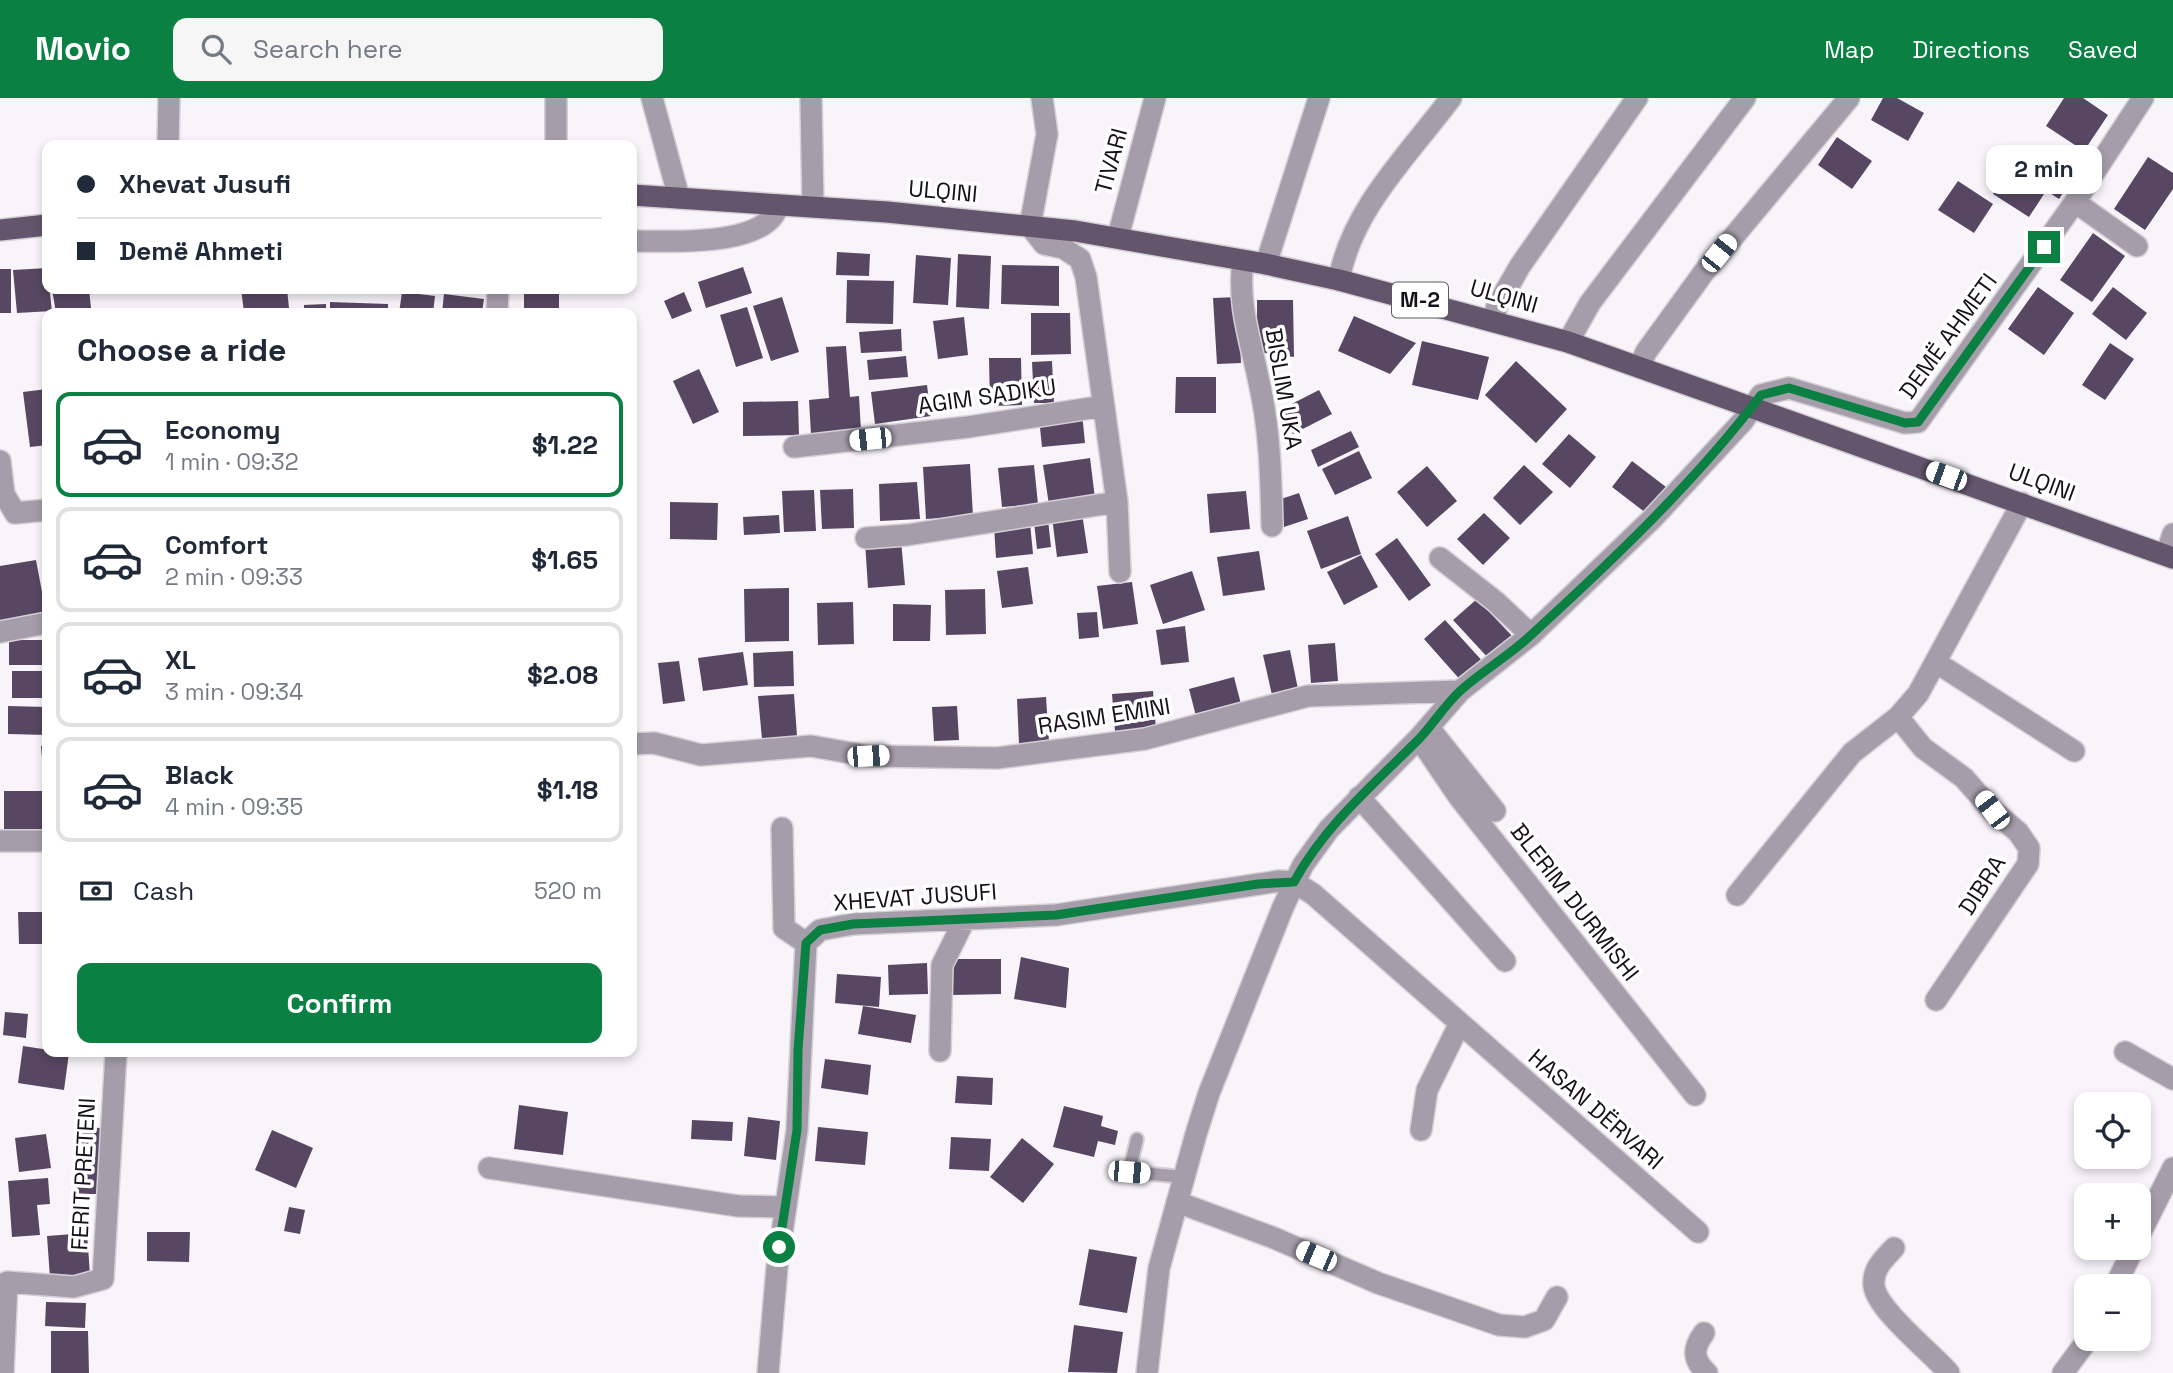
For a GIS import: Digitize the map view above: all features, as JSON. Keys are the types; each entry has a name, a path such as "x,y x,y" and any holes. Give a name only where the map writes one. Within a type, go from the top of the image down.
{"main road":[{"name":"ULQINI","path":"637,195 1030,226 1118,237 1339,280 1493,320 1640,366 2169,557"},
{"path":"0,230 42,226"}],"street":[{"path":"168,140 169,98"},
{"path":"556,98 556,140"},
{"path":"652,98 679,198"},
{"path":"811,98 813,207"},
{"path":"1042,98 1046,134 1030,226 1044,244 1063,248 1080,259 1117,502 1120,572"},
{"name":"TIVARI","path":"1118,237 1154,98"},
{"path":"1266,264 1319,98"},
{"path":"1339,280 1350,240 1369,206 1451,98"},
{"path":"1493,320 1497,306 1520,266 1637,98"},
{"path":"1568,342 1590,303 1745,98"},
{"path":"1640,366 1646,352 1704,272 1849,98"},
{"name":"DEMË AHMETI","path":"1752,407 1761,395 1789,388 1905,423 1918,422 2075,202 2143,98"},
{"path":"2075,202 2137,246"},
{"path":"637,241 740,235 767,224 776,215 778,205"},
{"name":"BISLIM UKA","path":"1243,261 1240,284 1268,435 1272,526"},
{"name":"AGIM SADIKU","path":"794,447 907,435 1104,406"},
{"path":"1151,1371 1159,1268 1184,1177 1209,1093 1294,882 1329,829 1424,733 1460,691 1531,635 1652,519 1743,421 1752,407"},
{"path":"0,461 4,494 15,513 42,510"},
{"path":"866,538 907,535 1117,502"},
{"path":"1737,895 1852,753 1898,717 1918,694 2022,503"},
{"name":"ULQINI","path":"2169,557 2173,534"},
{"path":"1440,558 1496,602 1531,635"},
{"path":"0,632 42,624"},
{"path":"1937,663 2074,751"},
{"name":"RASIM EMINI","path":"637,744 654,743 701,755 811,746 868,756 997,758 1145,739 1308,696 1460,691"},
{"name":"DIBRA","path":"1898,717 1923,748 1964,778 2029,848 2028,864 1936,1000"},
{"name":"BLERIM DURMISHI","path":"1424,733 1495,811"},
{"name":"BLERIM DURMISHI","path":"1424,733 1459,797 1695,1096"},
{"path":"1359,797 1505,961"},
{"path":"768,1373 785,1207 797,1130 798,1050 806,943 784,928 782,828"},
{"path":"0,841 42,841"},
{"name":"XHEVAT JUSUFI","path":"806,943 820,930 853,924 1068,913 1258,884 1294,882"},
{"name":"HASAN DËRVARI","path":"1294,882 1313,894 1698,1233"},
{"path":"940,1051 942,965 965,919"},
{"path":"1421,1130 1427,1090 1459,1025"},
{"path":"2124,1052 2173,1079"},
{"name":"FERIT PRETENI","path":"3,1373 7,1282 74,1287 103,1279 116,1057"},
{"path":"489,1168 738,1206 785,1207"},
{"path":"2151,1212 2173,1168"},
{"path":"1177,1202 1274,1238 1378,1283 1499,1325 1525,1327 1544,1320 1557,1297"},
{"path":"1894,1248 1875,1271 1874,1287 1881,1302 1949,1373"},
{"path":"1704,1333 1695,1348 1695,1357 1707,1373"},
{"path":"2063,1373 2079,1351"}],"lane":[{"path":"1137,1139 1129,1172 1184,1177"}],"building":[{"path":"1883,98 1897,98 1924,113 1908,141 1871,120"},
{"path":"2064,98 2083,98 2108,115 2084,151 2046,126"},
{"path":"1837,137 1872,161 1852,189 1818,165"},
{"path":"2041,145 2078,170 2059,199 2022,175"},
{"path":"2148,157 2173,173 2173,189 2145,230 2114,209"},
{"path":"2008,171 2044,194 2029,217 1993,194"},
{"path":"1958,181 1993,204 1974,233 1938,210"},
{"path":"2093,233 2125,256 2092,302 2060,280"},
{"path":"837,252 870,254 869,276 836,275"},
{"path":"958,254 991,256 989,309 956,307"},
{"path":"916,255 951,258 948,305 913,303"},
{"path":"1002,265 1059,266 1059,306 1001,304"},
{"path":"743,267 752,293 706,308 698,282"},
{"path":"42,268 42,294 50,294 52,308 42,308 42,312 17,313 13,270"},
{"path":"0,269 11,269 11,313 0,313"},
{"path":"847,280 894,281 893,324 846,323"},
{"path":"2038,287 2074,313 2044,355 2008,329"},
{"path":"2113,287 2147,313 2126,340 2092,314"},
{"path":"684,292 692,311 672,319 664,301"},
{"path":"53,294 90,294 91,308 55,308"},
{"path":"242,294 288,294 289,308 243,308"},
{"path":"402,294 435,296 434,308 400,308"},
{"path":"444,294 484,299 483,308 443,308"},
{"path":"524,294 559,294 559,308 524,308"},
{"path":"782,297 799,352 771,361 753,306"},
{"path":"1238,297 1241,363 1217,364 1213,298"},
{"path":"1257,300 1293,300 1294,357 1257,352"},
{"path":"330,302 388,304 388,308 330,308"},
{"path":"326,304 326,308 304,308 304,305"},
{"path":"747,307 763,358 736,367 720,315"},
{"path":"1031,313 1070,313 1071,354 1031,355"},
{"path":"1354,316 1416,343 1390,374 1338,351"},
{"path":"964,317 968,355 938,359 933,321"},
{"path":"901,329 902,351 861,353 859,332"},
{"path":"1422,341 1489,357 1478,400 1412,385"},
{"path":"2110,343 2134,359 2105,400 2082,385"},
{"path":"846,346 850,397 859,396 861,431 811,434 809,400 829,398 826,347"},
{"path":"906,356 908,377 869,380 867,360"},
{"path":"989,358 1021,358 1022,405 990,406"},
{"path":"1052,361 1054,403 1034,403 1032,362"},
{"path":"1516,361 1567,409 1536,443 1485,395"},
{"path":"699,369 719,412 693,424 673,381"},
{"path":"1176,377 1216,377 1216,413 1175,413"},
{"path":"927,385 931,416 875,424 871,392"},
{"path":"42,390 42,446 30,447 23,392"},
{"path":"1319,390 1332,414 1293,434 1280,410"},
{"path":"798,401 799,435 743,436 743,402"},
{"path":"1082,413 1085,443 1042,447 1039,418"},
{"path":"1351,431 1359,447 1318,467 1311,450"},
{"path":"1569,434 1596,457 1570,488 1542,464"},
{"path":"1359,451 1372,478 1335,495 1322,469"},
{"path":"1090,458 1095,498 1049,505 1043,465"},
{"path":"1632,461 1666,487 1646,513 1612,487"},
{"path":"970,464 973,516 926,519 923,467"},
{"path":"1034,465 1038,504 1002,507 998,468"},
{"path":"1524,465 1553,492 1520,525 1493,498"},
{"path":"1427,466 1457,501 1427,527 1397,492"},
{"path":"917,482 920,519 880,521 879,484"},
{"path":"853,489 854,528 822,529 820,490"},
{"path":"814,490 816,531 784,532 782,491"},
{"path":"1246,491 1250,529 1210,533 1207,494"},
{"path":"1299,493 1308,519 1284,527 1275,501"},
{"path":"670,502 718,503 717,540 670,539"},
{"path":"1082,513 1088,553 1057,557 1052,517"},
{"path":"1484,513 1510,538 1483,565 1457,539"},
{"path":"779,515 780,533 744,535 743,517"},
{"path":"1348,516 1361,554 1321,569 1307,531"},
{"path":"1048,520 1051,547 1037,549 1034,522"},
{"path":"1030,523 1033,554 996,558 994,526"},
{"path":"1397,538 1431,585 1409,601 1375,554"},
{"path":"901,540 905,585 868,588 865,542"},
{"path":"1259,551 1265,590 1223,596 1217,557"},
{"path":"1361,555 1378,587 1344,605 1327,572"},
{"path":"36,560 42,592 42,614 0,621 0,566"},
{"path":"1028,567 1033,604 1002,608 997,571"},
{"path":"1192,571 1205,610 1163,624 1150,585"},
{"path":"1132,582 1138,624 1103,629 1097,586"},
{"path":"789,588 789,641 745,642 744,589"},
{"path":"985,589 986,634 946,635 945,590"},
{"path":"1477,599 1515,639 1491,661 1453,620"},
{"path":"853,602 854,644 818,645 817,603"},
{"path":"893,604 931,605 930,641 893,641"},
{"path":"1097,612 1099,637 1079,639 1077,613"},
{"path":"1445,620 1485,664 1463,683 1424,639"},
{"path":"1185,626 1189,662 1161,665 1156,630"},
{"path":"9,640 42,640 42,665 9,665"},
{"path":"1335,643 1338,681 1311,683 1308,645"},
{"path":"1290,650 1298,689 1272,695 1263,655"},
{"path":"793,651 794,686 754,687 753,653"},
{"path":"743,652 748,685 703,691 698,658"},
{"path":"679,661 685,701 663,704 658,663"},
{"path":"12,671 42,671 42,698 12,698"},
{"path":"1234,677 1242,708 1197,720 1189,689"},
{"path":"1153,691 1156,729 1115,731 1112,694"},
{"path":"794,694 797,736 762,739 758,696"},
{"path":"1046,697 1049,742 1019,744 1017,699"},
{"path":"8,706 42,707 42,735 8,734"},
{"path":"957,706 959,740 934,741 932,707"},
{"path":"4,791 42,791 42,832 4,832"},
{"path":"18,912 42,912 42,944 19,944"},
{"path":"1021,957 1069,968 1066,1008 1014,999"},
{"path":"951,959 1001,959 1001,994 952,995"},
{"path":"927,963 928,994 889,995 888,965"},
{"path":"837,974 881,977 879,1007 835,1003"},
{"path":"863,1006 916,1015 911,1043 858,1034"},
{"path":"5,1012 28,1014 26,1038 3,1035"},
{"path":"23,1046 42,1049 42,1057 68,1057 64,1090 18,1083"},
{"path":"825,1059 871,1065 868,1095 821,1088"},
{"path":"957,1076 993,1078 992,1105 955,1103"},
{"path":"519,1105 568,1112 563,1155 514,1149"},
{"path":"1064,1106 1103,1116 1101,1126 1118,1131 1115,1145 1098,1141 1094,1157 1053,1147"},
{"path":"748,1117 780,1121 776,1160 744,1156"},
{"path":"692,1120 733,1122 732,1141 691,1139"},
{"path":"79,1127 101,1128 99,1194 77,1194"},
{"path":"818,1127 868,1132 865,1165 815,1161"},
{"path":"272,1130 313,1148 296,1188 255,1170"},
{"path":"46,1134 51,1168 19,1172 15,1138"},
{"path":"951,1137 991,1139 989,1171 949,1169"},
{"path":"1022,1138 1054,1164 1023,1203 990,1177"},
{"path":"48,1178 50,1204 37,1205 40,1235 12,1237 8,1181"},
{"path":"289,1207 305,1210 300,1234 284,1231"},
{"path":"147,1232 190,1232 189,1262 147,1261"},
{"path":"87,1233 90,1275 50,1278 47,1236"},
{"path":"1089,1249 1137,1257 1127,1313 1079,1305"},
{"path":"46,1302 86,1303 85,1328 45,1326"},
{"path":"1074,1325 1123,1332 1117,1373 1068,1372"},
{"path":"51,1331 88,1331 89,1373 51,1373"}],"route":[{"path":"779,1247 797,1130 798,1050 806,943 820,930 853,924 1056,915 1158,901 1213,890 1279,881 1294,882 1329,829 1440,716 1460,691 1494,667 1531,635 1652,519 1743,421 1761,395 1789,388 1905,423 1918,422 1928,413 2044,247"}]}
